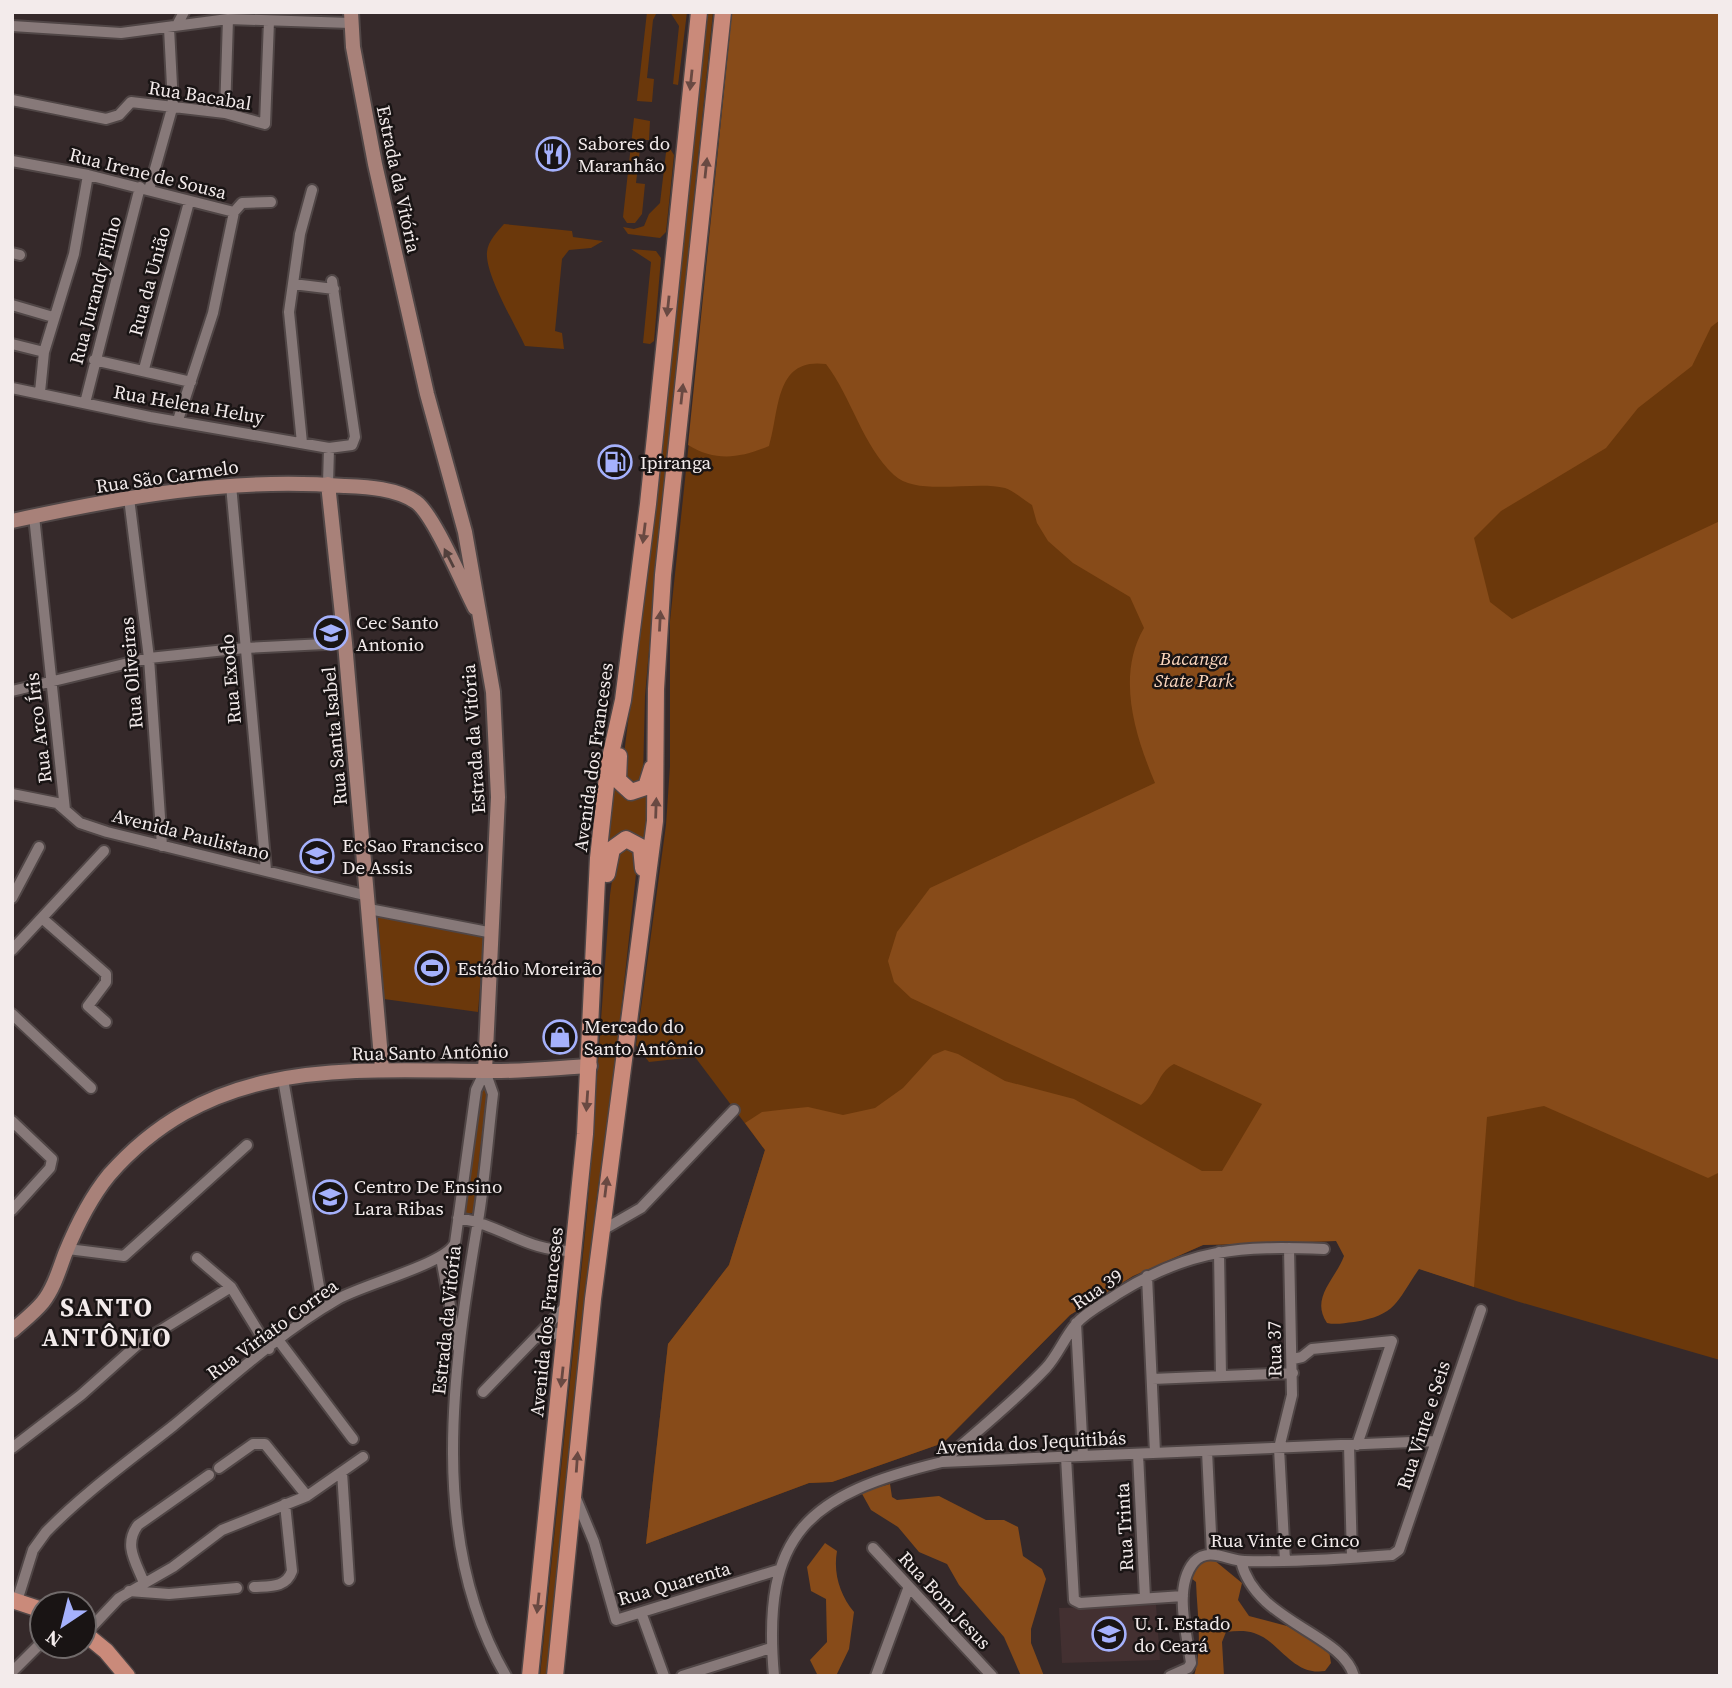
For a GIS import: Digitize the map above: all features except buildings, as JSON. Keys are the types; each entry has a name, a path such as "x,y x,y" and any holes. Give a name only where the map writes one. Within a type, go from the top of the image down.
{"main road":[{"name":"Avenida dos Franceses","path":"530,1676 575,1251 590,1066 598,858 604,806 623,700 648,504 699,12"},
{"path":"623,700 618,775 623,788 634,793 646,787 651,776 663,575 723,12"},
{"path":"555,1676 581,1399 655,821 656,689"},
{"path":"595,960 610,854 618,842 630,840 638,844 644,856 634,973"},
{"path":"98,1645 127,1676"}],"street":[{"path":"145,188 173,105 173,26 184,12"},
{"path":"12,26 96,33 250,16 269,21 350,18"},
{"name":"Estrada da Vitória","path":"350,18 375,164 427,394 465,532 493,692 496,752 493,933 485,1072 493,1094 460,1361 454,1455 460,1544 474,1603 506,1676"},
{"path":"225,113 228,19"},
{"name":"Rua Bacabal","path":"12,100 106,119 119,115 131,102 173,105 225,113 265,124 269,21"},
{"name":"Rua Irene de Sousa","path":"12,161 88,174 234,212 242,203 271,202"},
{"path":"40,392 44,352 74,254 88,174"},
{"name":"Rua Jurandy Filho","path":"85,403 94,360 145,188"},
{"path":"302,443 289,312 300,234 312,190"},
{"name":"Rua da União","path":"144,369 189,202"},
{"path":"178,421 214,313 234,212"},
{"path":"293,284 333,285 355,438 352,445 329,448 328,484"},
{"path":"12,305 53,317"},
{"path":"12,344 44,352"},
{"path":"94,360 144,369 191,382"},
{"name":"Rua Helena Heluy","path":"12,388 329,448"},
{"name":"Rua São Carmelo","path":"12,521 129,498 231,485 328,484 381,490 418,503 426,512 481,618"},
{"name":"Rua Santa Isabel","path":"328,484 345,643 382,1069"},
{"name":"Rua Exodo","path":"231,485 265,870"},
{"name":"Rua Oliveiras","path":"129,498 149,658 162,846"},
{"name":"Rua Arco Íris","path":"34,516 65,810"},
{"path":"12,691 149,658 244,648 345,643"},
{"name":"Avenida Paulistano","path":"12,794 57,803 80,823 162,846 265,870 368,902 493,933"},
{"path":"12,898 39,847"},
{"path":"12,950 104,851"},
{"path":"43,919 106,974 106,982 88,1006 106,1021"},
{"path":"12,1014 92,1087"},
{"name":"Rua Santo Antônio","path":"12,1331 43,1301 101,1186 145,1141 197,1104 239,1088 283,1079 382,1069 485,1072 590,1066"},
{"path":"460,1361 441,1258 455,1242 476,1090 485,1072"},
{"path":"283,1079 320,1292 326,1307"},
{"path":"601,1231 641,1208 734,1110"},
{"path":"12,1121 50,1156 52,1164 12,1210"},
{"path":"68,1249 124,1256 247,1145"},
{"path":"458,1218 478,1221 529,1246 555,1251 575,1251"},
{"name":"Rua 39","path":"942,1462 1044,1370 1076,1323 1147,1276 1192,1256 1289,1248 1324,1249"},
{"name":"Rua 37","path":"1284,1561 1279,1448 1291,1407 1293,1373 1289,1248"},
{"path":"1219,1252 1221,1376"},
{"path":"197,1258 231,1287 269,1349"},
{"name":"Rua Viriato Correa","path":"15,1601 33,1550 46,1532 269,1349 351,1292 441,1258"},
{"path":"1147,1276 1155,1453"},
{"path":"12,1448 81,1395 137,1345 231,1287"},
{"path":"483,1392 570,1302"},
{"name":"Rua Vinte e Seis","path":"1399,1550 1481,1310"},
{"path":"1076,1323 1083,1456"},
{"path":"534,1339 549,1332 567,1331"},
{"path":"279,1341 353,1439"},
{"path":"1293,1359 1302,1357 1312,1349 1392,1341 1353,1445 1352,1558"},
{"path":"1152,1379 1293,1373"},
{"name":"Avenida dos Jequitibás","path":"774,1676 771,1607 778,1570 793,1538 830,1504 874,1480 942,1462 1435,1441"},
{"path":"219,1468 253,1444 265,1444 307,1496"},
{"path":"1207,1451 1212,1554"},
{"name":"Rua Trinta","path":"1138,1454 1144,1598"},
{"path":"98,1620 129,1591 173,1567 222,1530 307,1496 363,1457"},
{"path":"1066,1457 1072,1597 1080,1603 1183,1596 1191,1663 1188,1668 1170,1676"},
{"path":"342,1472 349,1580"},
{"path":"144,1583 129,1545 132,1534 138,1525 209,1475"},
{"name":"Rua Quarenta","path":"574,1493 594,1542 614,1618 621,1621 778,1570"},
{"path":"254,1587 280,1585 290,1577 292,1571 285,1504"},
{"path":"569,1536 581,1531 594,1542"},
{"name":"Rua Bom Jesus","path":"873,1548 908,1589 992,1676"},
{"name":"Rua Vinte e Cinco","path":"1183,1596 1195,1562 1212,1554 1241,1561 1284,1561 1392,1555 1399,1550"},
{"path":"1241,1561 1247,1578 1281,1615 1338,1651 1347,1659 1354,1676"},
{"path":"129,1591 169,1594 237,1588"},
{"path":"876,1676 908,1589"},
{"path":"642,1615 664,1676"},
{"path":"682,1676 771,1648"},
{"path":"12,1672 28,1656"}],"shaded area":[{"name":"U. I. Estado do Ceará","path":"1156,1605 1160,1660 1062,1663 1059,1608"}],"green space":[{"path":"647,12 657,12 653,20 647,78 654,79 652,102 637,101"},
{"path":"670,12 687,12 678,85 673,84 679,26"},
{"path":"706,12 713,12 655,581 645,696 643,776 642,781 629,784 622,770 646,579"},
{"name":"Bacanga State Park","path":"732,12 1720,12 1720,320 1711,327 1692,366 1638,408 1606,448 1501,511 1474,538 1490,602 1512,619 1720,521 1720,1172 1708,1178 1544,1106 1487,1117 1474,1287 1419,1269 1400,1298 1387,1311 1368,1319 1330,1324 1322,1314 1321,1305 1326,1289 1344,1256 1336,1241 1203,1245 1133,1276 1070,1315 943,1443 832,1482 809,1483 646,1544 668,1344 729,1265 765,1150 745,1123 762,1112 788,1109 808,1107 843,1115 875,1108 903,1088 933,1055 945,1050 958,1054 1005,1081 1074,1099 1202,1171 1222,1171 1262,1104 1174,1064 1164,1072 1151,1096 1141,1105 911,998 894,982 888,961 897,932 930,888 1155,783 1135,726 1130,685 1131,666 1144,628 1130,597 1073,563 1048,541 1037,523 1032,505 1012,491 992,486 931,487 904,482 894,475 865,436 826,364 809,364 797,369 788,378 778,403 769,446 738,455 718,456 688,445"},
{"name":"Bacanga State Park","path":"1720,12 1720,1360 1516,1301 1336,1241 1203,1245 1133,1276 1070,1315 943,1443 832,1482 809,1483 646,1544 668,1344 729,1265 765,1150 695,1057 649,1062 636,1045 666,825 670,766 670,621 710,244"},
{"path":"634,118 650,121 649,140 641,140 636,183 645,184 642,214 635,223 627,223 623,217"},
{"path":"667,144 674,155 666,232 660,238 628,234 623,227 634,229 644,226 649,214 660,203"},
{"path":"504,224 572,231 573,237 603,241 591,248 569,250 562,259 555,331 562,333 564,349 525,346 502,299 491,273 487,252 491,240"},
{"path":"631,249 656,251 661,258 654,341 650,344 643,343 651,262"},
{"path":"611,781 629,798 640,797 652,790 648,840 624,830 606,845"},
{"path":"634,847 637,865 615,1066 596,1203 547,1676 540,1676 587,1215 610,895 615,859 620,849"},
{"name":"Estádio Moreirão","path":"378,917 484,937 478,1012 384,999"},
{"path":"480,1082 488,1082 473,1213 464,1213"},
{"path":"890,1484 892,1497 897,1500 939,1496 986,1520 1004,1520 1018,1527 1023,1556 1042,1569 1046,1579 1031,1629 1031,1643 1044,1676 1021,1676 1004,1637 959,1585 947,1564 919,1552 898,1527 871,1510 861,1492"},
{"path":"825,1543 837,1551 839,1583 854,1612 849,1649 836,1676 818,1676 810,1660 827,1642 826,1599 811,1591 807,1567"},
{"path":"1214,1560 1242,1583 1238,1600 1249,1616 1287,1626 1329,1651 1331,1663 1325,1671 1304,1668 1263,1637 1251,1632 1236,1631 1226,1632 1222,1642 1224,1676 1194,1676 1199,1629 1196,1582 1191,1578 1199,1565"}],"place":[{"name":"Sabores do Maranhão","path":"553,154"},
{"name":"Ipiranga","path":"615,462"},
{"name":"Cec Santo Antonio","path":"331,633"},
{"name":"Ec Sao Francisco De Assis","path":"317,856"},
{"name":"Estádio Moreirão","path":"432,968"},
{"name":"Mercado do Santo Antônio","path":"560,1037"},
{"name":"Centro De Ensino Lara Ribas","path":"330,1197"},
{"name":"U. I. Estado do Ceará","path":"1109,1634"}],"district":[{"name":"SANTO ANTÔNIO","path":"107,1322"}]}
